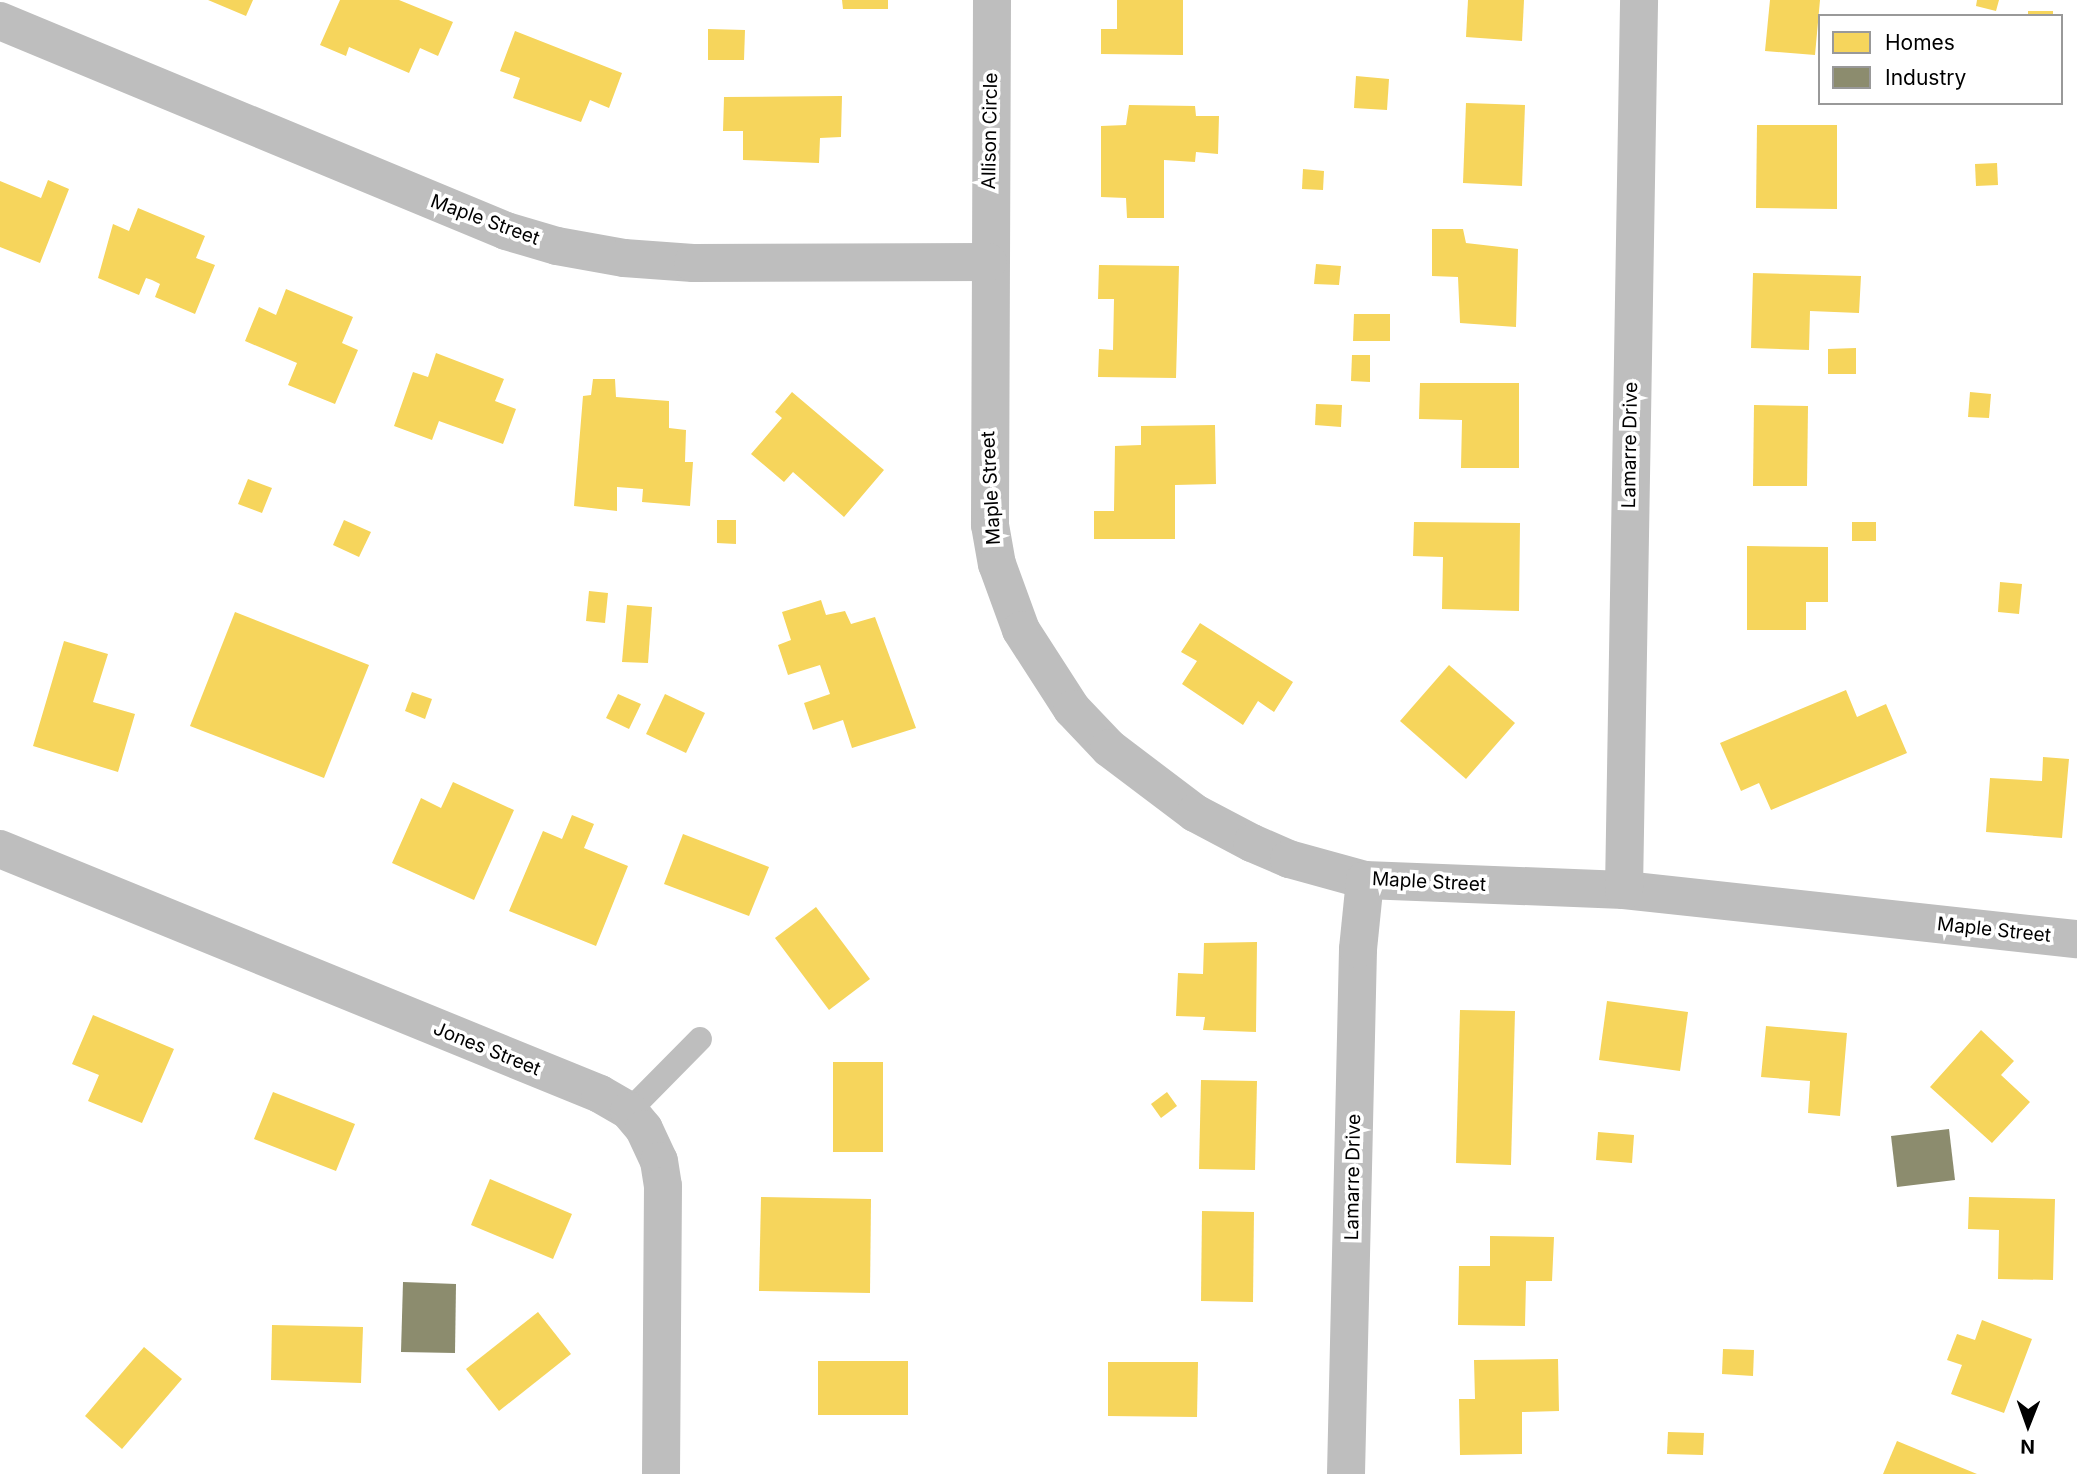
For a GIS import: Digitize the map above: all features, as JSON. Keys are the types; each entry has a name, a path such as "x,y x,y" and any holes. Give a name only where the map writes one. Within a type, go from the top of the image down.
{"street":[{"name":"Allison Circle","path":"988,262 992,0"},
{"name":"Lamarre Drive","path":"1624,890 1639,0"},
{"name":"Maple Street","path":"0,21 506,231 557,246 624,258 693,263 988,262 990,525 997,564 1021,631 1044,671 1109,748 1195,813 1289,859 1365,880 1624,890 2077,939"},
{"name":"Jones Street","path":"0,849 600,1094 629,1111 644,1129 659,1161 663,1186 661,1474"},
{"name":"Lamarre Drive","path":"1346,1474 1358,949 1365,880"}],"lane":[{"path":"629,1111 700,1039"}],"building: Homes":[{"path":"208,0 253,0 246,16"},
{"path":"340,0 399,0 453,22 438,56 420,48 409,73 349,47 346,56 320,45"},
{"path":"842,0 888,0 888,9 843,9"},
{"path":"1117,0 1183,0 1183,55 1101,54 1101,29 1117,29"},
{"path":"1468,0 1524,0 1522,41 1466,37"},
{"path":"1770,0 1820,0 1815,55 1765,51"},
{"path":"1977,0 1999,0 1996,11 1976,6"},
{"path":"2028,11 2053,11 2053,14 2028,14"},
{"path":"708,29 745,30 744,60 708,60"},
{"path":"515,31 622,73 609,108 590,100 581,122 513,98 520,78 500,71"},
{"path":"1356,76 1389,79 1387,110 1354,108"},
{"path":"842,96 841,137 820,138 819,163 743,160 743,131 723,131 724,97"},
{"path":"1466,103 1525,105 1522,186 1463,183"},
{"path":"1129,105 1195,106 1196,116 1219,116 1218,154 1196,152 1195,162 1164,160 1164,218 1127,218 1126,198 1101,197 1101,126 1126,125"},
{"path":"1757,125 1837,125 1837,209 1756,208"},
{"path":"1997,163 1998,185 1976,186 1975,164"},
{"path":"1303,169 1324,171 1323,190 1302,189"},
{"path":"48,180 69,189 40,263 0,247 0,181 41,198"},
{"path":"138,208 205,236 196,258 215,265 195,314 155,297 160,284 152,280 146,278 139,295 98,278 113,224 129,231"},
{"path":"1432,229 1463,229 1466,243 1518,249 1516,327 1460,323 1458,277 1432,276"},
{"path":"1316,264 1341,266 1339,285 1314,284"},
{"path":"1099,265 1179,266 1176,378 1098,377 1099,349 1113,350 1114,299 1098,299"},
{"path":"1753,273 1861,276 1859,313 1810,311 1809,350 1751,348"},
{"path":"286,289 353,317 342,343 358,350 335,404 288,385 297,363 245,341 259,307 276,315"},
{"path":"1354,314 1390,314 1390,341 1353,341"},
{"path":"1856,348 1856,374 1828,374 1828,349"},
{"path":"436,353 504,379 495,401 516,409 503,444 439,421 432,440 394,426 413,372 428,377"},
{"path":"1352,355 1370,355 1370,382 1351,381"},
{"path":"593,379 615,379 616,397 669,401 669,428 686,430 685,462 693,462 690,506 642,502 643,489 617,487 617,511 574,506 583,396 591,395"},
{"path":"1420,383 1519,383 1519,468 1461,468 1462,420 1419,419"},
{"path":"792,392 884,470 844,517 793,472 784,482 751,454 782,418 775,412"},
{"path":"1970,392 1991,394 1989,418 1968,417"},
{"path":"1316,404 1342,405 1341,427 1315,425"},
{"path":"1754,405 1808,406 1807,486 1753,486"},
{"path":"1215,425 1216,484 1175,485 1175,539 1094,539 1094,511 1114,511 1115,446 1141,445 1141,426"},
{"path":"248,479 272,488 262,513 238,504"},
{"path":"344,520 371,532 359,557 333,545"},
{"path":"717,520 736,520 736,544 717,543"},
{"path":"1414,522 1520,523 1519,611 1442,609 1443,557 1413,556"},
{"path":"1852,522 1876,522 1876,541 1852,541"},
{"path":"1747,546 1828,547 1828,602 1806,602 1806,630 1747,630"},
{"path":"2000,582 2022,584 2019,614 1998,612"},
{"path":"589,591 608,593 605,623 586,621"},
{"path":"821,600 826,615 845,611 851,624 875,617 916,728 852,748 843,720 813,730 804,703 830,694 820,665 788,675 778,645 791,640 782,612"},
{"path":"627,605 652,607 648,663 622,662"},
{"path":"235,612 369,665 324,778 190,726"},
{"path":"1200,623 1293,682 1274,712 1258,701 1243,725 1182,684 1197,661 1181,652"},
{"path":"64,641 108,654 93,702 135,714 118,772 33,746"},
{"path":"1449,665 1515,723 1466,779 1400,721"},
{"path":"1846,690 1857,717 1886,704 1907,753 1771,810 1759,783 1741,791 1720,743"},
{"path":"412,692 432,699 425,719 405,711"},
{"path":"618,694 641,704 629,729 606,718"},
{"path":"665,694 705,713 686,753 646,734"},
{"path":"2043,757 2069,759 2062,838 1986,832 1990,778 2042,781"},
{"path":"453,782 514,810 474,900 392,863 421,798 441,808"},
{"path":"572,815 594,824 584,848 628,866 596,946 509,911 543,831 562,839"},
{"path":"683,834 769,867 749,916 664,884"},
{"path":"816,907 870,979 829,1010 775,938"},
{"path":"1257,942 1256,1032 1203,1030 1205,1017 1176,1016 1178,973 1203,974 1204,943"},
{"path":"1607,1001 1688,1012 1680,1071 1599,1060"},
{"path":"1460,1010 1515,1011 1511,1165 1456,1163"},
{"path":"93,1015 174,1049 142,1123 88,1101 99,1075 72,1064"},
{"path":"1766,1026 1847,1033 1840,1116 1808,1113 1810,1081 1761,1077"},
{"path":"1981,1030 2014,1061 2001,1075 2030,1102 1992,1143 1930,1087"},
{"path":"833,1062 883,1062 883,1152 833,1152"},
{"path":"1201,1080 1257,1081 1255,1170 1199,1169"},
{"path":"273,1092 355,1124 336,1171 254,1139"},
{"path":"1167,1092 1177,1106 1161,1118 1151,1104"},
{"path":"1598,1132 1634,1135 1632,1163 1596,1160"},
{"path":"490,1179 572,1214 553,1259 471,1225"},
{"path":"761,1197 871,1199 870,1293 759,1291"},
{"path":"1969,1197 2055,1199 2053,1280 1998,1279 1999,1230 1968,1229"},
{"path":"1202,1211 1254,1212 1253,1302 1201,1301"},
{"path":"1490,1236 1554,1237 1552,1281 1526,1281 1525,1326 1458,1325 1459,1266 1490,1266"},
{"path":"538,1312 571,1354 499,1411 466,1369"},
{"path":"1982,1320 2032,1339 2004,1413 1951,1394 1962,1365 1947,1360 1957,1334 1975,1340"},
{"path":"272,1325 363,1327 361,1383 271,1380"},
{"path":"144,1347 182,1379 122,1449 85,1416"},
{"path":"1723,1349 1754,1350 1753,1376 1722,1374"},
{"path":"1558,1359 1559,1411 1522,1412 1522,1454 1460,1455 1459,1399 1475,1399 1474,1360"},
{"path":"818,1361 908,1361 908,1415 818,1415"},
{"path":"1108,1362 1198,1362 1197,1417 1108,1416"},
{"path":"1668,1432 1704,1433 1703,1455 1667,1454"},
{"path":"1897,1441 1977,1474 1883,1474"}],"building: Industry":[{"path":"1949,1129 1955,1180 1897,1187 1891,1136"},
{"path":"403,1282 456,1284 455,1353 401,1352"}]}
